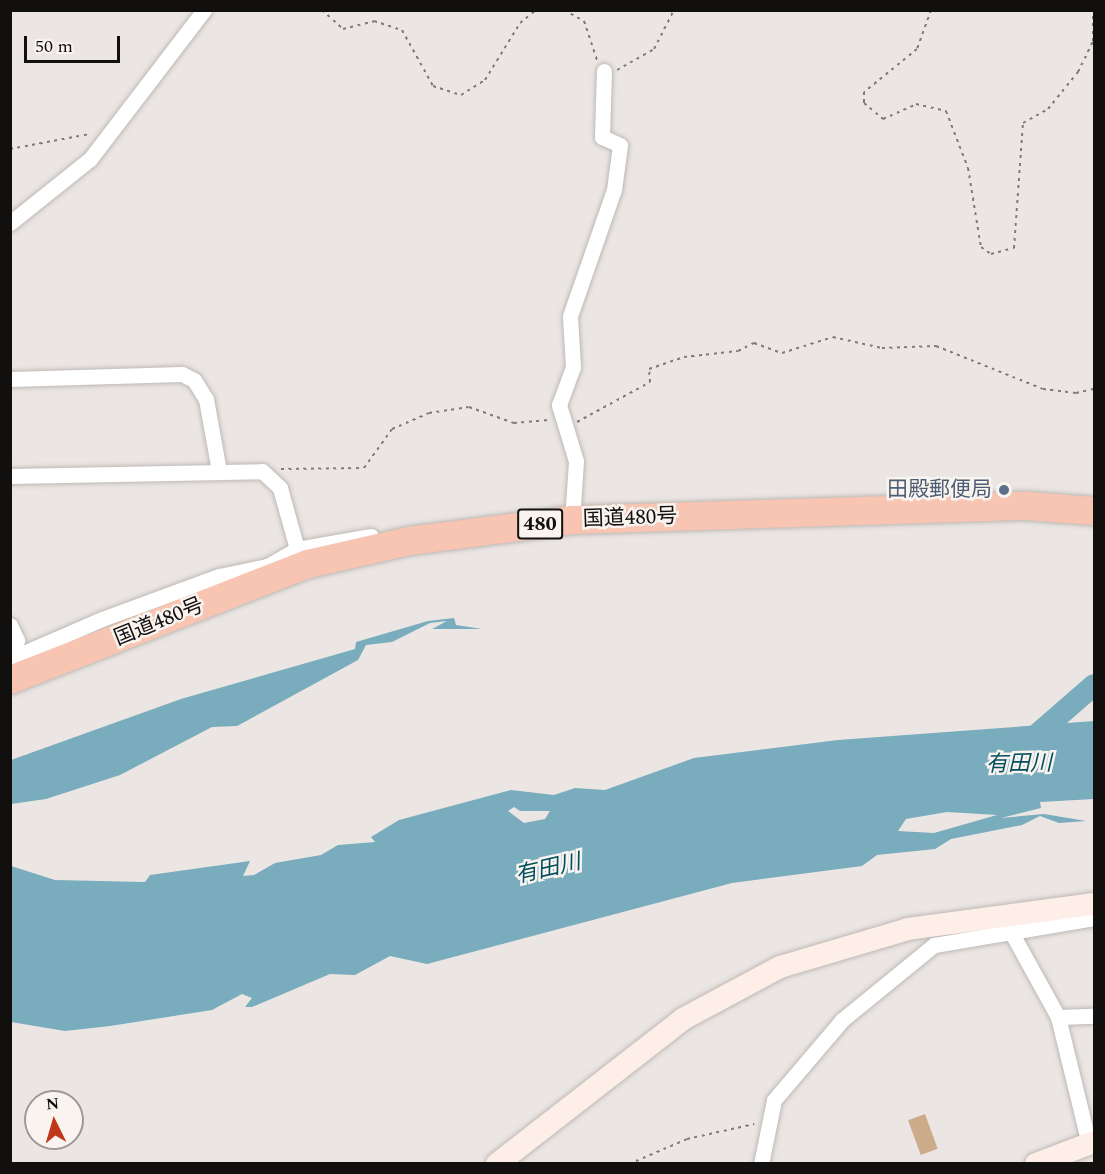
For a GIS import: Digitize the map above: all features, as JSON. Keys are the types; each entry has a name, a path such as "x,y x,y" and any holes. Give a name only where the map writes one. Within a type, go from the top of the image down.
{"highway":[{"name":"国道480号","path":"10,680 266,573 409,541 572,520 1027,506 1095,511"}],"street":[{"path":"10,222 90,159 204,10"},
{"path":"572,520 576,461 564,423 561,397 573,367 570,316 595,256 620,145 602,137 604,71"},
{"path":"10,379 182,374 194,380 206,399 219,471"},
{"path":"10,477 262,471 280,488 297,549"},
{"path":"10,659 219,576 266,573 297,549 397,532 409,541"},
{"path":"10,625 17,640 10,645"},
{"path":"497,1164 683,1019 780,967 908,929 1095,904"},
{"path":"761,1164 774,1100 842,1020 925,952 944,939 1095,918"},
{"path":"1010,930 1058,1017 1092,1143 1036,1164"},
{"path":"1058,1017 1095,1016"}],"path":[{"path":"322,10 343,29 374,21 402,30 433,86 461,95 485,80 520,23 536,10"},
{"path":"564,10 584,21 604,71 636,63 654,50 674,10"},
{"path":"932,10 916,49 864,92 864,103 883,118 916,104 946,111 968,168 981,247 991,254 1014,248 1023,123 1048,109 1078,72 1094,27 1093,10"},
{"path":"10,149 64,143 116,125"},
{"path":"262,471 356,471 364,468 392,429 429,413 469,407 514,423 564,423 650,382 649,369 754,343 782,353 833,338 882,348 936,346 1043,389 1076,393 1095,389"},
{"path":"629,1164 687,1139 768,1122"}],"water":[{"path":"454,618 456,625 482,629 432,629 447,621 430,623 392,642 366,645 358,660 237,726 212,727 120,775 46,799 11,804 11,760 181,699 355,649 356,642 428,621"},
{"name":"有田川","path":"1094,721 1094,799 1040,802 1041,808 1001,818 1044,814 1086,821 1059,823 1040,816 1022,825 951,839 935,849 877,855 862,866 732,883 427,964 390,956 355,975 330,974 252,1007 245,1007 252,998 242,994 212,1010 110,1026 65,1031 11,1022 11,866 55,880 145,882 150,875 250,861 243,876 254,875 275,863 321,855 338,845 375,842 371,837 399,820 511,790 554,795 575,788 605,790 694,758 838,740","holes":["514,807 520,811 550,811 545,819 524,823 508,811","947,812 997,815 934,833 898,831 906,819"]}],"building":[{"path":"925,1114 938,1149 921,1155 908,1120"}],"waterway":[{"name":"有田川","path":"1025,745 1094,685"}],"place":[{"name":"田殿郵便局","path":"1004,490"}]}
